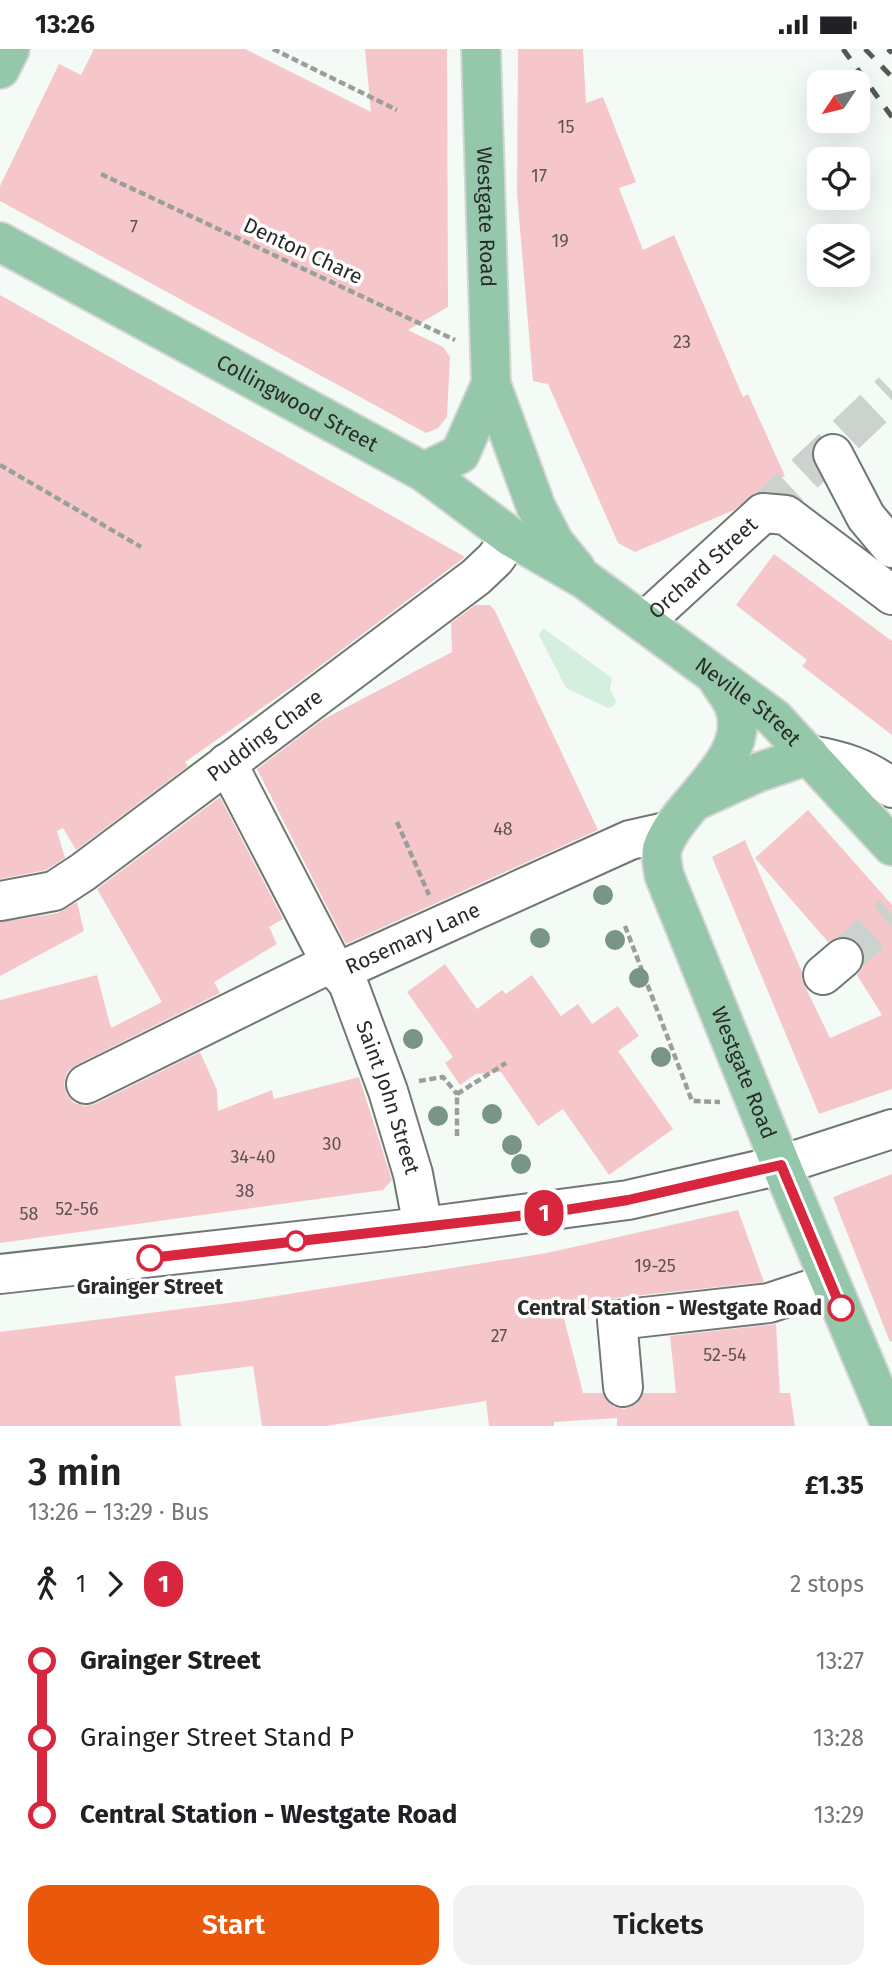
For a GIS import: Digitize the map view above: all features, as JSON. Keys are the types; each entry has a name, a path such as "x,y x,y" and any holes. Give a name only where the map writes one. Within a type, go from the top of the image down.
{"main road":[{"path":"0,69 10,49"},
{"name":"Westgate Road","path":"481,49 491,370 536,507 554,543 584,579"},
{"name":"Collingwood Street","path":"0,242 424,472 511,537 584,579"},
{"name":"Westgate Road","path":"424,472 460,454 491,370"},
{"name":"Neville Street","path":"584,579 774,718 892,846"},
{"path":"670,831 697,800 731,751 738,729 734,706 714,674"},
{"path":"697,800 759,772 809,755"},
{"name":"Westgate Road","path":"670,831 661,852 664,875 781,1165 891,1426"}],"street":[{"path":"832,454 866,517 892,548"},
{"name":"Orchard Street","path":"644,622 763,513 786,515 892,595"},
{"name":"Pudding Chare","path":"0,901 54,891 476,577 495,559 511,537"},
{"path":"809,755 841,760 874,775 892,788"},
{"name":"Rosemary Lane","path":"227,762 335,968 630,840 670,831"},
{"path":"86,1084 335,968"},
{"name":"Saint John Street","path":"335,968 348,983 388,1091 413,1174 424,1227"},
{"path":"0,1274 424,1227 628,1200 781,1165 892,1129"},
{"path":"623,1387 617,1320 768,1303 830,1283"}],"path":[{"path":"273,49 397,110"},
{"name":"Denton Chare","path":"101,174 491,370"},
{"path":"0,465 141,547"},
{"path":"397,822 434,907"},
{"path":"625,926 692,1101 756,1102"},
{"path":"457,1136 457,1094 506,1063"}],"green space":[{"path":"543,628 612,678 610,689 616,701 614,706 608,708 566,688 539,635"}],"building":[{"path":"94,49 245,49 371,112 365,49 447,49 448,307 408,330 443,347 450,357 447,417 438,428 426,433 0,201 0,186 59,64 81,75"},
{"path":"518,49 583,49 586,103 603,97 636,182 619,188 643,250 674,235 743,397 748,394 785,476 765,485 768,491 755,493 734,510 635,552 618,543 548,384 533,381 517,194"},
{"path":"0,295 465,557 299,682 185,762 188,766 76,850 63,828 57,831 65,858 46,870 0,879"},
{"path":"774,554 892,641 892,735 802,666 807,660 736,605"},
{"path":"475,605 490,605 495,611 598,830 346,944 257,769 322,720 452,652 451,623"},
{"path":"220,797 283,919 269,927 277,944 214,982 220,993 76,1065 67,1072 64,1083 66,1093 74,1103 85,1106 95,1104 200,1052 217,1090 218,1111 272,1090 274,1099 359,1077 392,1180 383,1190 0,1243 0,1000 97,975 111,1028 162,1002 97,889"},
{"path":"808,810 892,905 892,1089 819,1114 712,857 745,840 802,972 802,980 830,1038 882,1015 857,975 864,965 865,955 860,944 850,937 838,937 828,942 755,858"},
{"path":"77,902 84,931 0,976 0,922 58,913"},
{"path":"445,964 477,1009 502,990 506,994 532,975 561,1016 578,1004 592,1024 618,1006 639,1036 618,1051 673,1129 609,1175 563,1109 538,1126 501,1072 476,1074 460,1085 445,1063 453,1057 407,992"},
{"path":"892,1174 892,1341 890,1342 833,1197"},
{"path":"738,1210 764,1282 615,1298 601,1306 563,1314 583,1393 603,1393 613,1406 624,1409 636,1404 643,1393 676,1393 670,1336 776,1324 780,1393 790,1393 795,1426 617,1426 617,1418 554,1422 554,1426 489,1426 486,1401 326,1426 262,1426 253,1366 175,1376 181,1426 0,1426 0,1332 244,1301 547,1253"}],"tunnel":[{"path":"763,513 892,391"},
{"path":"843,958 892,915"}],"railway":[{"path":"843,49 892,117"},
{"path":"865,49 892,77"},
{"path":"888,49 892,53"}],"bus line":[{"name":"1","path":"150,1258 553,1212 628,1200 781,1165 841,1308"}],"place":[{"name":"Grainger Street","path":"150,1258"},
{"name":"Central Station - Westgate Road","path":"841,1308"}]}
